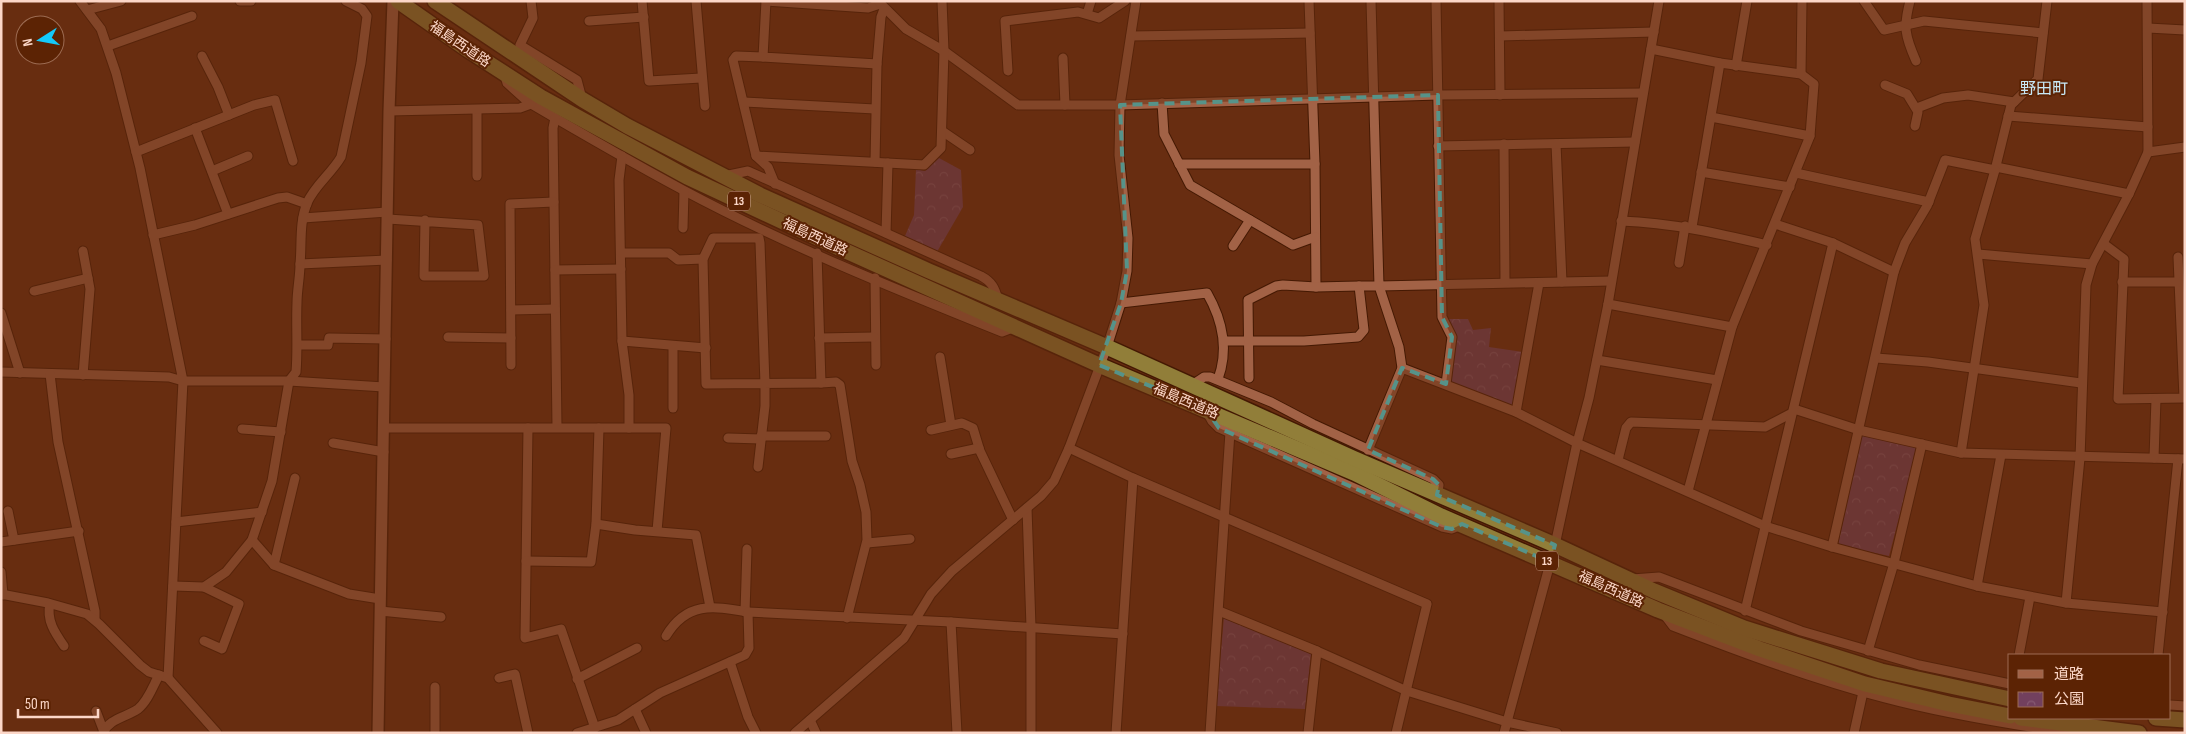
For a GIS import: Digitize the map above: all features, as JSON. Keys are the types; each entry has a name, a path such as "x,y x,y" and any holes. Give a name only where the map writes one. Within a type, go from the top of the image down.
{"highway":[{"name":"福島西道路","path":"398,1 505,74 594,127 687,177 1100,365 1206,409 1462,524 1663,611 1760,649 1865,684 2007,719"},
{"name":"福島西道路","path":"435,1 583,100 627,126 760,195 1107,347 1437,495 1744,628 1881,671 2008,699"},
{"path":"2030,719 2139,733"},
{"path":"2170,719 2185,720"}],"street":[{"path":"80,1 101,29 108,46 136,152 183,381 173,586 164,677 144,703 128,715 110,722 104,732"},
{"path":"87,10 121,1"},
{"path":"240,1 251,1"},
{"path":"204,587 226,572 252,540 272,481 289,381 296,372 300,234 303,218 307,204 322,179 334,168 341,157 362,63 367,16 362,9 346,1"},
{"path":"378,733 389,111 393,1"},
{"path":"532,1 533,18 520,45 577,80 583,100"},
{"path":"642,1 649,81 701,78"},
{"path":"696,1 701,78 705,106"},
{"path":"763,57 766,1 868,8 881,4"},
{"path":"756,156 924,165 942,148 944,51 942,1"},
{"path":"1087,14 1091,1"},
{"path":"1008,71 1005,20 1078,12 1098,18 1125,1"},
{"path":"795,733 904,638 931,594 952,572 1041,496 1054,481 1069,448 1107,347 1121,303 1128,254 1120,169 1120,105 1136,1"},
{"path":"1309,1 1315,164 1314,237 1316,287"},
{"path":"1368,450 1402,368 1399,347 1379,286 1371,1"},
{"path":"1436,1 1442,317 1452,338 1446,384"},
{"path":"1499,1 1500,95"},
{"path":"1504,733 1555,545 1577,443 1589,398 1608,304 1659,1"},
{"path":"1736,66 1747,1"},
{"path":"1800,74 1802,1"},
{"path":"1864,1 1884,30 1924,21 2043,33"},
{"path":"1910,1 1905,25 1908,42 1916,61"},
{"path":"1961,453 1984,305 1975,239 1996,168 2011,105 2038,80 2047,1"},
{"path":"2066,604 2080,458 2081,383 2086,284 2092,264 2129,194 2148,152 2147,1"},
{"path":"881,4 906,29 944,51 1018,105 1120,105 1438,95 1643,93"},
{"path":"875,162 877,64 881,4"},
{"path":"108,46 192,16"},
{"path":"589,21 644,17"},
{"path":"2148,28 2185,30"},
{"path":"1131,36 1310,32"},
{"path":"1500,36 1654,32"},
{"path":"1651,49 1736,66 1800,74 1814,84 1810,136 1732,327 1705,425 1702,446 1688,491"},
{"path":"202,56 218,87 229,115"},
{"path":"775,184 768,167 756,156 733,60 736,56 877,64"},
{"path":"1063,58 1065,105"},
{"path":"1679,263 1701,172 1720,63"},
{"path":"505,74 507,83 532,104 761,233 817,253 1002,332 1015,327"},
{"path":"1885,85 1908,94 1918,112 1915,126"},
{"path":"1917,108 1943,98 1968,95 2014,102"},
{"path":"136,152 254,104 275,100 293,161"},
{"path":"744,102 876,109"},
{"path":"1162,103 1164,134 1190,184 1293,245 1314,237"},
{"path":"389,111 520,108 532,104"},
{"path":"477,110 477,176"},
{"path":"2008,116 2148,127"},
{"path":"1711,117 1810,136"},
{"path":"555,118 553,128 557,427"},
{"path":"195,128 228,214"},
{"path":"942,131 970,150"},
{"path":"1438,146 1635,142"},
{"path":"1504,144 1505,282"},
{"path":"1556,144 1562,282"},
{"path":"2148,152 2185,147"},
{"path":"212,171 248,156"},
{"path":"622,156 620,180 622,341 628,395 629,428"},
{"path":"1832,547 1894,272 1905,243 1929,202 1946,160 2129,194"},
{"path":"886,233 888,163"},
{"path":"1179,164 1315,164"},
{"path":"724,176 748,171 886,233 981,276 996,289 998,300"},
{"path":"1701,172 1790,187"},
{"path":"1796,172 1929,202"},
{"path":"683,228 684,191"},
{"path":"153,235 278,198 287,197 307,204"},
{"path":"511,365 510,204 554,202"},
{"path":"303,218 388,216 478,225 484,276 424,276 425,220"},
{"path":"1233,246 1250,220"},
{"path":"1621,221 1658,222 1767,245"},
{"path":"1775,224 1833,243 1894,272"},
{"path":"761,233 713,238 703,259 706,384 836,382 840,385 852,461 866,512 867,543 847,618"},
{"path":"758,467 765,406 761,233"},
{"path":"1745,611 1833,243"},
{"path":"2104,244 2124,259 2118,399 2156,400 2184,398 2178,257"},
{"path":"82,251 90,289 83,375"},
{"path":"621,253 669,253 678,260 703,259"},
{"path":"817,253 821,383"},
{"path":"1978,254 2092,264"},
{"path":"300,264 387,260"},
{"path":"555,270 621,269"},
{"path":"34,291 88,278"},
{"path":"875,278 874,337 876,365"},
{"path":"1249,378 1247,340 1248,300 1276,286 1316,287 1611,281"},
{"path":"2122,282 2178,282"},
{"path":"1516,412 1539,283"},
{"path":"1224,341 1358,337 1364,330 1359,286"},
{"path":"1121,303 1207,293 1217,310 1224,341 1223,364 1218,379"},
{"path":"1608,304 1732,327"},
{"path":"511,310 555,309"},
{"path":"1,313 20,373"},
{"path":"448,337 511,338"},
{"path":"819,338 874,337"},
{"path":"298,346 328,345 328,338 386,339"},
{"path":"622,341 706,348"},
{"path":"672,408 673,346"},
{"path":"940,357 951,425"},
{"path":"1876,358 1928,362 2081,383"},
{"path":"1597,360 1717,380"},
{"path":"1402,368 1516,412 1577,443 1765,526 1832,547 1977,586 2066,604 2163,612"},
{"path":"1,372 170,377 183,381 289,381 384,387"},
{"path":"50,374 58,442 79,531 95,611 95,620"},
{"path":"1192,385 1204,377 1218,379 1433,479 1439,485 1437,495"},
{"path":"2154,458 2156,400"},
{"path":"1206,409 1212,421 1219,428 1442,527 1452,529 1462,524"},
{"path":"1618,460 1626,428 1630,422 1765,427 1793,411 1859,430 1961,453 2080,458 2181,459 2158,654"},
{"path":"931,430 962,422 973,428 979,448 1013,520"},
{"path":"384,428 666,428 657,531"},
{"path":"528,428 525,638 561,629 595,728"},
{"path":"526,561 591,562 596,524 599,428"},
{"path":"242,429 281,432"},
{"path":"1210,733 1230,432"},
{"path":"728,438 826,436"},
{"path":"333,443 384,452"},
{"path":"1868,651 1894,563 1922,444"},
{"path":"951,454 979,448"},
{"path":"1069,448 1133,478 1427,604 1396,733"},
{"path":"1977,586 2001,455"},
{"path":"274,565 296,478"},
{"path":"1116,733 1133,478"},
{"path":"1027,508 1031,627 1031,733"},
{"path":"8,511 14,540"},
{"path":"176,522 262,512"},
{"path":"596,524 635,530 696,535 710,607"},
{"path":"1,542 79,531"},
{"path":"867,543 910,539"},
{"path":"252,540 274,565 380,605 441,617"},
{"path":"577,733 618,720 668,689 746,655 749,648 747,549"},
{"path":"1,572 2,594 87,614 140,665 164,677 217,733"},
{"path":"1629,579 1659,577 1802,631 1919,665 2008,684"},
{"path":"173,586 204,587 239,604 222,649 204,641"},
{"path":"2019,654 2030,597"},
{"path":"50,604 48,613 54,631 64,646"},
{"path":"666,636 674,623 686,614 710,607 747,612 951,622 1123,634"},
{"path":"1219,611 1317,651 1407,691 1507,722 1557,733"},
{"path":"1663,611 1674,626 1767,662 1863,692 1954,714 2007,719 2068,733"},
{"path":"951,622 957,733"},
{"path":"577,679 637,648"},
{"path":"1308,733 1317,651"},
{"path":"730,662 748,717 756,733"},
{"path":"500,678 515,674 528,733"},
{"path":"435,687 435,733"},
{"path":"1854,733 1863,692"},
{"path":"2171,705 2185,706"},
{"path":"635,709 646,733"},
{"path":"96,711 104,732"},
{"path":"2007,719 2007,733"},
{"path":"810,720 816,733"}],"highlighted area":[{"path":"1438,95 1442,317 1452,337 1446,384 1402,368 1368,450 1433,479 1439,485 1437,495 1555,545 1550,562 1462,524 1452,529 1442,527 1219,428 1206,409 1099,365 1121,303 1127,271 1120,105"}],"green space":[{"path":"939,158 961,170 963,207 934,257 902,243 914,215 916,169 925,171"},
{"path":"1446,319 1468,319 1473,330 1491,328 1489,347 1523,352 1513,407 1450,382"},
{"path":"1862,435 1917,448 1889,556 1838,545"},
{"path":"1224,617 1311,654 1305,709 1216,706"}],"district":[{"name":"野田町","path":"2044,89"}]}
